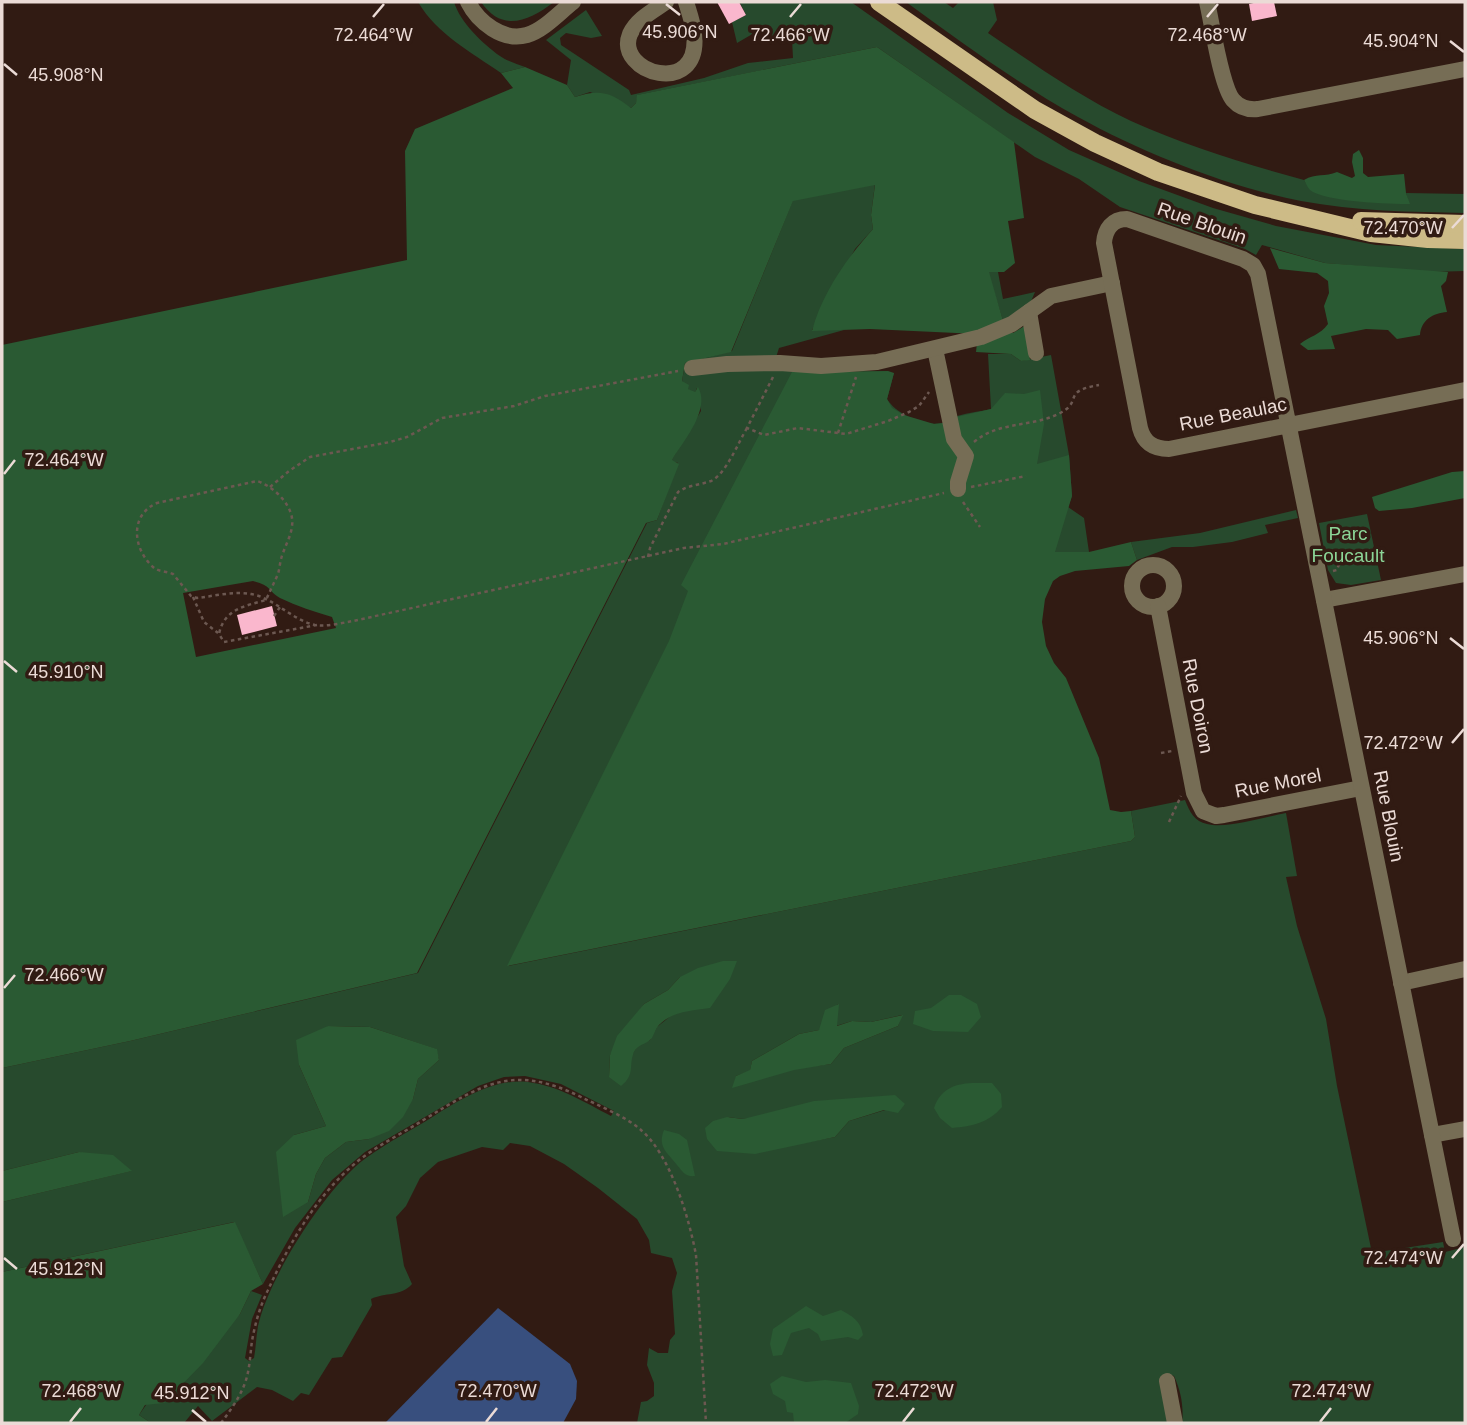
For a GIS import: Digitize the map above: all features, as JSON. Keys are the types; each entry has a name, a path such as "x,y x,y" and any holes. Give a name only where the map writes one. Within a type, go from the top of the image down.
{"main road":[{"path":"879,2 1014,96 1096,144 1142,166 1192,186 1255,205 1371,233 1465,240"},
{"path":"1305,217 1398,224 1465,224"}],"street":[{"path":"468,2 474,12 493,29 515,36 535,31 573,2"},
{"path":"666,2 636,25 629,40 629,48 634,57 651,72 663,75 683,68 694,47 694,34 686,2"},
{"path":"1207,2 1227,90 1236,103 1249,109 1465,69"},
{"name":"Rue Blouin","path":"1110,225 1120,219 1127,219 1243,259 1253,265 1258,274 1453,1239"},
{"name":"Rue Beaulac","path":"1110,225 1104,243 1140,428 1150,444 1169,449 1465,390"},
{"path":"692,368 727,364 860,364 935,349 989,334 1013,324 1056,294 1112,283"},
{"path":"1029,312 1036,353"},
{"path":"935,349 954,439 964,451 966,462 958,489"},
{"path":"1324,600 1465,574"},
{"name":"Rue Doiron","path":"1158,606 1194,793 1203,811"},
{"name":"Rue Morel","path":"1203,811 1224,816 1361,788"},
{"path":"1401,982 1465,969"},
{"path":"1432,1135 1465,1129"},
{"path":"1167,1381 1175,1423"}],"path":[{"path":"648,557 678,492 717,478 747,428 780,363"},
{"path":"838,433 860,364"},
{"path":"270,487 310,457 390,442 442,418 514,406 545,396 692,368"},
{"path":"747,428 770,436 798,428 838,433 861,430 919,406 926,399 939,370"},
{"path":"964,451 991,431 1063,412 1069,407 1076,391 1099,385"},
{"path":"266,600 292,527 289,509 270,487 257,481 228,486 157,503 143,511 135,535 151,566 158,571 173,574 192,597 205,622 224,642 353,621 684,548 746,539 1026,475"},
{"path":"958,489 972,518 980,527"},
{"path":"1319,574 1337,570 1340,561 1354,557 1355,561 1362,559"},
{"path":"192,597 253,594 317,625"},
{"path":"219,634 232,610 266,600"},
{"path":"274,616 280,607"},
{"path":"1169,822 1181,796"},
{"path":"221,1423 245,1384 252,1340 266,1293 290,1245 328,1191 344,1173 367,1155 466,1095 496,1082 526,1079 560,1087 628,1122 649,1138 663,1160 692,1229 696,1255 706,1423"}],"green space":[{"path":"418,2 454,2 467,25 486,45 503,58 525,67 501,73 445,33"},
{"path":"481,2 554,2 525,19 507,21 489,12"},
{"path":"851,2 1008,113 1069,150 1139,181 1213,208 1276,226 1376,245 1465,249 1465,271 1430,272 1325,263 1262,245 1256,255 1120,207 1079,179 1035,157 877,47 638,95 631,108 590,92 575,97 567,85 571,60 546,40 586,10 602,36 591,38 566,33 560,38 561,45 629,90 631,95 704,78 748,63 793,58 792,39 769,40 766,26 737,43 732,22 746,15 740,3"},
{"path":"906,2 944,2 953,8 959,2 993,2 997,20 988,33 1094,101 1173,139 1304,180 1311,190 1409,204 1406,193 1465,194 1465,213 1342,207 1273,195 1215,178 1130,143 1056,104 990,62"},
{"path":"877,47 1014,142 1024,218 1008,221 1015,263 1004,272 989,272 1004,324 1013,333 1026,325 1030,360 1021,361 1011,354 976,352 978,334 870,329 812,331 822,303 836,277 873,229 871,215 875,185 793,201 731,352 685,363 682,381 689,385 688,389 695,392 698,387 701,405 694,425 672,460 679,464 657,520 646,523 417,973 130,1041 2,1068 2,345 407,260 405,151 415,129 513,88 501,73 525,67 567,85 575,97 591,93 611,95 631,108 636,103 637,95","holes":["253,581 280,598 332,617 336,628 196,657 183,593"]},
{"path":"1359,150 1363,158 1363,173 1368,177 1404,174 1410,204 1343,200 1309,189 1304,180 1313,177 1337,172 1352,178 1355,176 1353,154"},
{"path":"875,184 871,215 873,229 855,249 812,330 844,330 779,348 772,370 894,373 887,399 891,405 911,418 935,424 991,409 988,354 1011,354 1021,361 1051,355 1069,455 1072,496 1068,507 1084,518 1089,552 1055,552 508,966 1131,841 1135,837 1131,811 1185,800 1196,818 1203,823 1215,825 1235,824 1286,813 1297,876 1286,877 1297,926 1326,1019 1337,1086 1372,1253 1443,1242 1445,1252 1465,1247 1465,1423 1182,1423 1178,1388 1174,1376 1168,1374 1168,1423 637,1423 641,1402 654,1396 654,1383 647,1365 649,1348 658,1353 668,1353 670,1340 675,1334 672,1291 677,1273 672,1258 651,1253 649,1240 637,1219 598,1188 564,1164 530,1146 510,1143 503,1150 482,1147 438,1162 420,1178 406,1206 396,1217 404,1266 412,1284 398,1293 371,1299 372,1305 342,1357 332,1358 309,1395 301,1393 293,1401 272,1390 257,1387 212,1421 198,1406 184,1423 151,1423 139,1415 146,1405 240,1314 251,1291 262,1295 252,1319 245,1358 249,1361 254,1358 258,1326 264,1306 301,1234 350,1172 383,1147 467,1097 503,1083 539,1084 571,1095 611,1116 614,1111 561,1084 525,1076 504,1077 478,1086 365,1152 332,1180 295,1228 263,1284 234,1222 2,1272 2,1202 131,1171 79,1152 2,1171 2,1068 130,1041 418,973 647,523 657,520 678,463 671,461 701,411 697,388 695,393 687,389 682,381 685,363 732,351 793,200","holes":["680,977 673,1014 657,1027 650,1040 638,1045 632,1055 609,1077 610,1055 644,1004 668,990","838,1004 836,1026 852,1021 871,1022 902,1015 898,1026 844,1048 831,1064 736,1076 750,1071 752,1061 799,1034 819,1030","328,1026 370,1027 436,1049 439,1060 418,1079 413,1099 369,1139 346,1142 325,1158 316,1174 308,1202 294,1135 326,1126 299,1065","905,1104 849,1121 835,1137 803,1143 727,1117 743,1119"]},
{"path":"1270,248 1325,263 1448,272 1446,281 1441,286 1447,312 1429,318 1420,335 1397,339 1388,330 1366,329 1331,336 1335,349 1308,350 1300,344 1322,331 1328,324 1324,306 1329,293 1328,281 1317,273 1279,269"},
{"path":"988,272 998,272 1003,299 1035,292 1029,306 1004,324"},
{"path":"792,372 894,373 887,399 892,408 904,415 934,424 991,409 1005,393 1024,394 1040,390 1044,424 1037,464 1069,455 1072,496 1055,552 1089,552 1131,542 1137,560 1129,566 1075,571 1053,581 1045,599 1042,622 1046,646 1054,663 1066,678 1099,758 1110,810 1131,811 1135,837 1131,841 507,966 669,641 688,591 681,585"},
{"path":"1465,471 1465,498 1412,508 1379,511 1375,508 1372,497 1452,472"},
{"path":"1296,510 1298,518 1265,525 1268,533 1232,542 1172,547 1137,560 1131,542 1200,533"},
{"name":"Parc Foucault","path":"1367,514 1381,580 1351,585 1336,583 1328,570 1319,523"},
{"path":"723,961 737,961 730,979 710,1008 683,1012 664,1020 651,1039 636,1049 626,1082 621,1086 609,1077 610,1055 617,1036 644,1004 668,990 680,977 698,968"},
{"path":"949,995 961,995 977,1004 981,1017 968,1032 933,1031 913,1024 915,1011 931,1008"},
{"path":"839,1004 837,1026 852,1021 871,1022 903,1015 898,1026 844,1048 831,1064 794,1070 732,1088 736,1076 750,1070 752,1061 799,1034 819,1030 825,1010"},
{"path":"328,1026 370,1027 437,1049 439,1060 418,1079 413,1099 403,1117 389,1131 369,1139 346,1142 325,1158 316,1174 308,1202 283,1217 276,1152 294,1135 326,1126 299,1065 296,1040"},
{"path":"972,1083 992,1083 1001,1094 1002,1107 980,1123 952,1128 940,1118 934,1108 948,1089"},
{"path":"895,1095 905,1104 898,1113 884,1110 849,1121 835,1137 755,1154 717,1151 707,1139 705,1128 713,1121 727,1117 743,1119 814,1101"},
{"path":"664,1130 679,1134 687,1140 695,1176 684,1174 664,1149"},
{"path":"79,1152 113,1155 132,1171 2,1202 2,1171"},
{"path":"235,1222 263,1284 251,1291 240,1314 203,1363 164,1403 145,1405 139,1415 151,1423 3,1423 2,1272"},
{"path":"806,1306 823,1316 841,1310 858,1323 863,1335 858,1340 848,1337 821,1341 818,1334 809,1328 791,1333 782,1355 773,1356 770,1344 773,1329"},
{"path":"782,1376 806,1382 825,1380 851,1383 859,1406 858,1414 845,1423 794,1423 793,1413 787,1412 785,1401 773,1394 770,1384"}],"water":[{"path":"498,1308 570,1364 577,1381 576,1399 563,1423 387,1423 386,1422"}],"building":[{"path":"717,2 739,2 746,15 729,24"},
{"path":"1274,2 1277,16 1252,21 1249,4"},
{"path":"272,606 277,626 242,635 237,615"}]}
